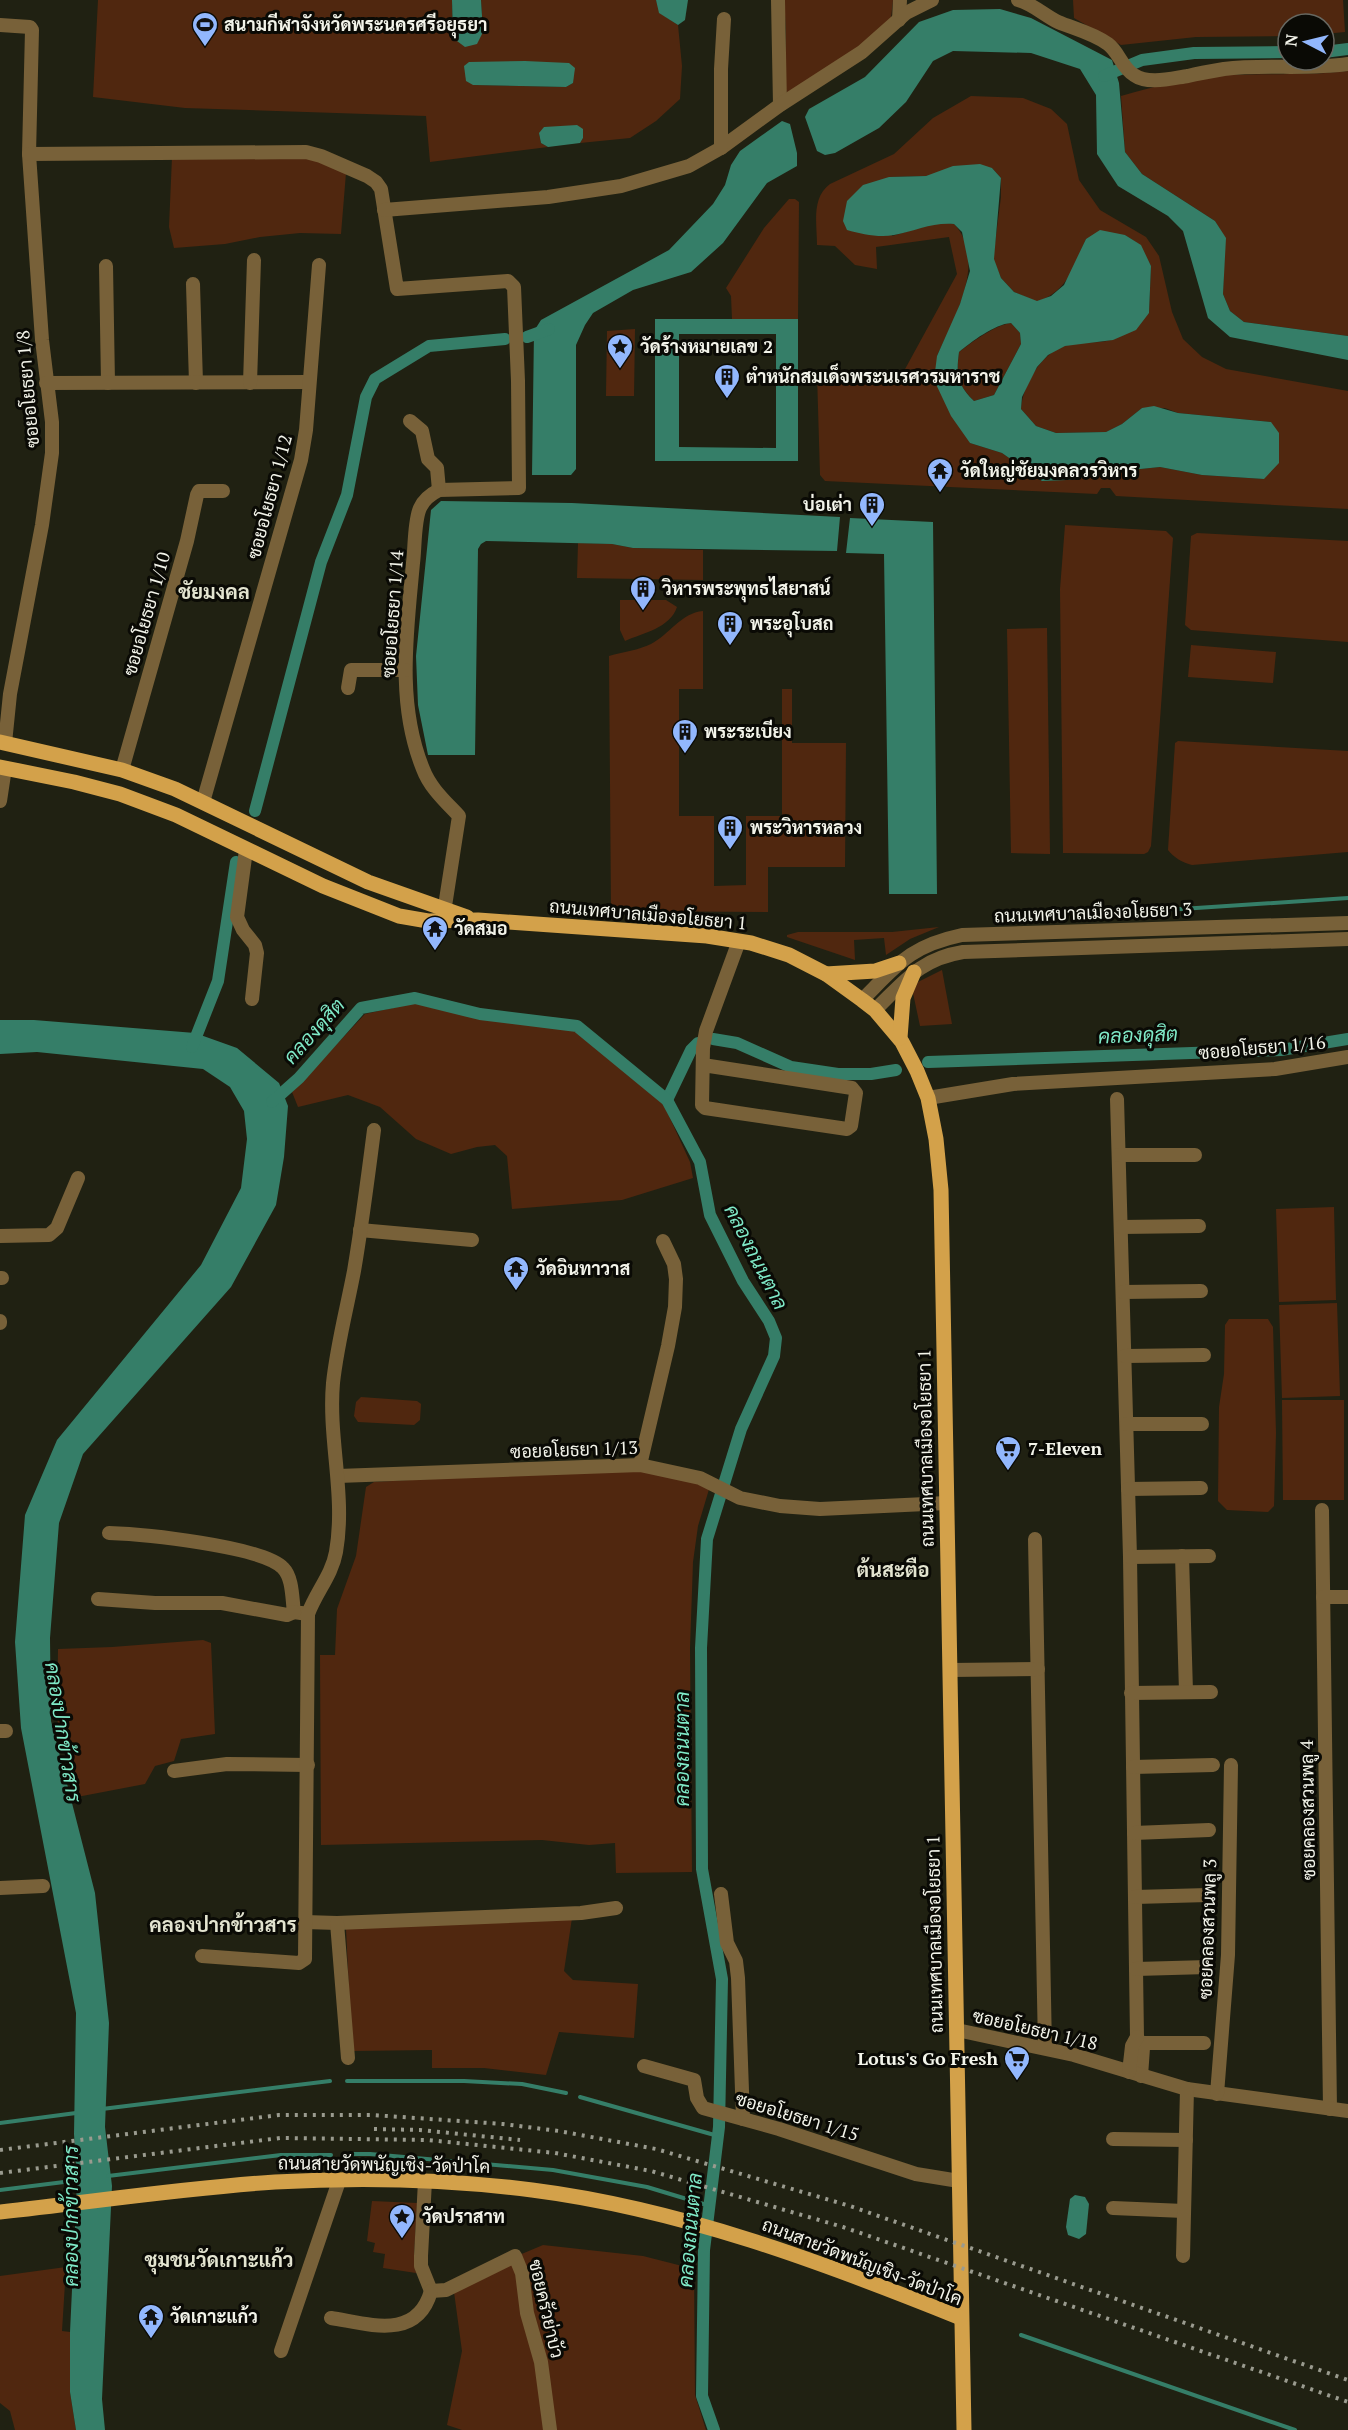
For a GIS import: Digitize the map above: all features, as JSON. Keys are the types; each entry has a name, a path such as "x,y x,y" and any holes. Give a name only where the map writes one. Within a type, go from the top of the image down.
{"main road":[{"name":"ถนนเทศบาลเมืองอโยธยา 1","path":"2,743 122,770 175,789 368,882 444,915 478,920 707,936 739,941 789,955 826,974 862,1000 875,1010 900,1038 928,1098 936,1139 940,1190 961,2318"},
{"name":"ถนนเทศบาลเมืองอโยธยา 1","path":"2,767 120,794 177,815 246,850 376,909 414,920 444,915"},
{"path":"826,974 875,971 899,963"},
{"path":"900,1038 903,998 914,972"},
{"name":"ถนนสายวัดพนัญเชิง-วัดป่าโค","path":"0,2212 275,2182 425,2181 533,2190 674,2217 728,2232 829,2267 961,2318 964,2430"}],"street":[{"path":"778,0 780,105"},
{"path":"898,20 900,0"},
{"path":"384,210 548,197 621,186 689,166 721,148 780,105 862,52 906,13 932,0"},
{"path":"1018,0 1028,2 1058,22 1086,31 1107,43 1118,53 1126,68 1135,76 1149,80 1169,79 1225,69 1329,67 1348,64"},
{"path":"721,148 721,69 724,19"},
{"name":"ซอยอโยธยา 1/8","path":"0,25 32,28 29,154 46,383 52,423 49,479 2,743"},
{"path":"29,154 306,152 330,160 376,182 381,189 396,289 508,281 513,287 518,381 519,488 439,490 437,468 428,459 422,431 410,421"},
{"path":"250,382 254,260"},
{"name":"ซอยอโยธยา 1/12","path":"203,802 301,460 306,430 319,265"},
{"path":"106,266 108,383"},
{"path":"194,284 196,383"},
{"path":"46,383 309,382"},
{"name":"ซอยอโยธยา 1/14","path":"439,490 429,495 419,509 405,670 408,708 423,770 437,792 459,816 444,915"},
{"name":"ซอยอโยธยา 1/10","path":"122,770 197,495 199,491 223,491"},
{"path":"348,688 351,670 405,670"},
{"path":"0,801 2,767"},
{"path":"246,850 237,917 243,930 255,945 257,953 252,999"},
{"name":"ถนนเทศบาลเมืองอโยธยา 3","path":"862,1000 914,951 935,941 962,935 1348,923"},
{"name":"ถนนเทศบาลเมืองอโยธยา 3","path":"875,1010 914,972 942,955 963,952 1348,939"},
{"path":"703,1065 852,1088 856,1093 851,1126 847,1129 705,1108 701,1101 703,1065 706,1031 739,941"},
{"name":"ซอยอโยธยา 1/16","path":"928,1098 1013,1084 1275,1069 1348,1057"},
{"path":"1118,1099 1130,1557 1138,2044 1135,2074"},
{"path":"98,1599 155,1603 222,1603 286,1615 301,1613 326,1581 336,1552 338,1476 332,1430 333,1390 374,1130"},
{"path":"1119,1155 1195,1155"},
{"path":"0,1236 49,1235 57,1228 78,1178"},
{"path":"1121,1227 1199,1226"},
{"path":"360,1230 472,1240"},
{"path":"640,1465 675,1307 674,1264 663,1241"},
{"path":"1123,1292 1201,1291"},
{"path":"1125,1356 1203,1355"},
{"path":"1126,1424 1202,1424"},
{"name":"ซอยอโยธยา 1/13","path":"338,1476 640,1465 700,1478 734,1495 761,1503 820,1509 947,1503"},
{"path":"1128,1489 1201,1488"},
{"name":"ซอยคลองสวนพลู 4","path":"1322,1510 1330,2109"},
{"path":"109,1533 169,1538 257,1554 284,1568 301,1613 308,1765 306,1959 303,1962 202,1956"},
{"path":"1035,1539 1045,2048"},
{"path":"1182,1556 1186,1692"},
{"path":"1130,1557 1209,1556"},
{"path":"1323,1597 1348,1596"},
{"path":"950,1670 1038,1670"},
{"path":"1131,1693 1211,1692"},
{"path":"174,1771 227,1764 308,1765"},
{"path":"1132,1767 1213,1765"},
{"name":"ซอยคลองสวนพลู 3","path":"1217,2094 1228,1955 1231,1765"},
{"path":"1134,1833 1209,1830"},
{"path":"0,1888 43,1886"},
{"path":"721,1894 727,1943 736,1961 738,1978 738,2117"},
{"path":"1135,1897 1208,1895"},
{"path":"305,1922 337,1923 582,1913 616,1908"},
{"path":"337,1923 348,2058"},
{"path":"1136,1969 1208,1967"},
{"name":"ซอยอโยธยา 1/18","path":"957,2030 1045,2048 1187,2089 1348,2111"},
{"path":"1138,2044 1204,2043"},
{"name":"ซอยอโยธยา 1/15","path":"644,2066 694,2080 703,2109 738,2117 916,2174 959,2181"},
{"path":"1183,2256 1187,2089"},
{"path":"1113,2139 1186,2140"},
{"path":"281,2350 339,2181"},
{"path":"331,2318 398,2326 411,2321 425,2307 431,2291 421,2266 425,2181"},
{"path":"1113,2208 1184,2211"},
{"name":"ซอยครัวย่าบัว","path":"431,2291 446,2290 492,2265 515,2256 522,2273 528,2313 541,2362 550,2430"}],"shaded area":[{"path":"98,0 452,0 453,38 483,32 481,0 656,0 660,13 678,25 682,66 680,99 656,121 630,138 580,143 583,138 539,133 541,143 548,147 430,162 426,116 185,108 93,97","holes":["573,83 566,87 473,85"]},
{"path":"452,0 481,0 483,32 477,44 465,47 453,38"},
{"path":"656,0 688,0 685,20 678,25 659,13"},
{"path":"784,0 893,0 891,18 857,51 788,96"},
{"path":"1073,0 1343,0 1345,32 1336,33 1336,12 1276,12 1276,36 1196,37 1121,45 1074,18"},
{"path":"1000,9 1031,18 1112,60 1119,83 1125,152 1142,174 1215,221 1226,238 1223,294 1230,311 1244,322 1348,336 1348,360 1230,337 1208,318 1183,231 1168,216 1118,186 1097,154 1096,95 1080,69 1031,53 953,51 933,61 906,102 879,128 835,153 825,155 817,151 805,117 809,109 865,77 919,22 953,10"},
{"path":"469,62 569,63 575,68 573,83 566,87 473,85 466,81 464,66"},
{"path":"1348,71 1348,336 1244,322 1230,311 1223,294 1225,238 1215,221 1142,174 1125,152 1121,96 1201,77"},
{"path":"971,96 1023,98 1051,109 1067,124 1079,180 1100,210 1146,237 1159,256 1172,312 1183,339 1202,357 1226,369 1348,391 1348,509 1116,496 1110,488 1101,488 1097,494 825,481 820,475 817,374 891,377 904,371 957,274 949,237 876,247 877,269 855,265 835,246 817,245 816,212 820,196 830,184 894,154 933,118","holes":["992,168 1001,178 1001,197 993,259 1001,278 1014,292 1037,302 1048,297 1069,276 1086,239 1125,235 1140,245 1151,266 1149,313 1116,338 1070,344 1055,350 1034,372 1025,390 1021,409 1036,426 1056,433 1106,432 1122,424 1142,408 1165,408 1178,413 1271,422 1264,479 1202,475 1160,467 1067,480 1042,481 1002,453 970,443 937,356 965,290 968,255 964,238 954,224 940,222 892,236 889,177 926,176"]},
{"path":"782,121 790,124 797,153 797,166 767,183 723,243 691,272 633,290 593,313 576,345 576,469 571,475 532,475 534,331 541,320 669,250 713,204 725,185 731,165 740,151"},
{"path":"577,125 583,129 583,138 580,143 548,147 541,143 539,133 544,127"},
{"path":"172,157 306,158 326,163 346,173 341,234 300,233 260,237 225,244 174,248 169,227"},
{"path":"980,164 992,168 1001,178 994,259 1001,278 1014,292 1037,301 1051,296 1064,285 1086,239 1100,230 1125,235 1141,245 1151,266 1149,313 1136,330 1113,340 1065,346 1048,355 1037,367 1022,397 1021,409 1036,426 1056,433 1106,432 1122,424 1142,408 1154,406 1178,413 1271,422 1279,433 1279,463 1264,479 1202,475 1160,467 1067,480 1042,481 1002,453 970,443 951,416 934,380 937,356 960,304 970,271 962,232 954,224 946,224 894,235 876,236 847,230 843,221 847,201 863,185 889,177 926,176 953,166","holes":["1011,323 1020,333 1021,344 994,395 974,401 959,379 959,352 984,334 1005,324"]},
{"path":"789,199 799,202 798,319 732,319 731,296 726,288 764,228"},
{"path":"655,319 798,319 798,461 655,461","holes":["679,334 776,334 776,448 679,447"]},
{"path":"1011,323 1020,333 1021,344 994,395 974,401 964,390 959,379 959,352 991,330"},
{"path":"635,329 634,396 606,396 607,331"},
{"path":"441,501 572,503 840,517 837,551 633,548 612,544 486,541 478,549 475,755 428,755 418,705 416,656 431,510"},
{"path":"850,518 933,522 937,894 889,894 884,554 846,553"},
{"path":"1065,525 1166,531 1173,538 1151,846 1144,854 1063,853 1060,589"},
{"path":"1197,533 1348,541 1348,642 1191,630 1185,625 1191,536"},
{"path":"578,543 612,544 633,548 703,550 703,580 577,578"},
{"path":"620,600 666,600 677,607 662,625 625,641 620,630"},
{"path":"703,611 703,689 679,689 679,816 714,816 714,886 746,885 746,816 782,816 782,689 792,689 792,743 846,743 845,867 768,867 768,912 611,911 609,656 651,644 688,616"},
{"path":"1047,628 1050,854 1011,853 1007,629"},
{"path":"1191,645 1276,652 1273,683 1188,677"},
{"path":"1178,741 1348,751 1348,852 1192,865 1178,859 1168,850 1175,743"},
{"path":"939,927 910,939 886,955 884,938 854,940 855,960 787,937 787,935 798,932 892,932"},
{"path":"942,970 952,1024 920,1026 913,993 918,982"},
{"path":"415,1003 479,1017 574,1030 663,1103 690,1162 693,1178 622,1200 512,1209 507,1156 495,1145 451,1154 416,1139 380,1107 348,1095 298,1107 292,1092 365,1014"},
{"path":"0,1020 34,1020 195,1033 237,1048 279,1083 288,1106 284,1157 276,1205 231,1287 83,1454 59,1523 50,1638 51,1721 95,1893 109,2023 105,2127 112,2186 102,2399 105,2430 76,2430 70,2392 70,2332 77,2184 74,2134 76,2013 21,1728 15,1642 25,1515 57,1440 201,1265 241,1188 247,1139 244,1111 230,1087 203,1069 37,1052 0,1054"},
{"path":"1334,1207 1336,1300 1279,1302 1276,1209"},
{"path":"1337,1303 1340,1396 1282,1398 1279,1305"},
{"path":"1229,1319 1268,1319 1273,1327 1276,1433 1274,1506 1268,1512 1227,1510 1218,1501 1219,1407 1224,1374 1225,1325"},
{"path":"361,1397 417,1401 421,1404 420,1420 414,1425 358,1422 354,1416 356,1402"},
{"path":"1282,1400 1344,1400 1344,1500 1283,1500"},
{"path":"639,1468 710,1486 698,1526 693,1562 690,1648 692,1872 616,1873 615,1843 589,1845 542,1840 321,1845 320,1655 335,1655 337,1609 356,1556 366,1487 374,1482"},
{"path":"203,1640 211,1643 215,1734 181,1739 174,1761 155,1766 145,1784 77,1797 57,1719 58,1649"},
{"path":"572,1918 564,1971 573,1980 638,1984 634,2038 559,2032 546,2075 484,2068 432,2068 432,2050 352,2051 346,1929"},
{"path":"1075,2195 1085,2197 1089,2204 1086,2234 1079,2239 1068,2235 1066,2227 1070,2199"},
{"path":"372,2201 417,2203 414,2255 416,2273 383,2268 385,2254 373,2252 375,2243 367,2241"},
{"path":"543,2245 643,2256 694,2269 695,2395 706,2430 462,2430 447,2425 462,2351 454,2292 484,2270"},
{"path":"66,2267 62,2331 70,2332 70,2392 76,2430 15,2430 10,2411 0,2403 0,2276"}],"waterway":[{"path":"1336,50 1348,49"},
{"path":"1104,76 1142,60 1194,53 1276,52"},
{"path":"527,337 549,329"},
{"path":"255,811 321,562 347,495 366,397 375,379 429,346 505,339"},
{"path":"192,1047 218,981 236,862"},
{"path":"1166,910 1348,898"},
{"name":"คลองถนนตาล","path":"272,1102 299,1078 361,1008 415,998 480,1014 577,1026 667,1100 700,1162 710,1215 743,1281 769,1321 776,1338 774,1356 741,1429 707,1539 701,1648 702,1869 722,1979 719,2127 704,2250 702,2396 714,2430"},
{"name":"คลองดุสิต","path":"713,1039 737,1043 791,1067 838,1074 871,1074 896,1070"},
{"name":"คลองดุสิต","path":"928,1062 1281,1050 1348,1039"},
{"name":"คลองดุสิต","path":"667,1100 691,1050 698,1043"},
{"path":"102,2109 330,2081"},
{"path":"347,2081 464,2081 522,2084 566,2093"},
{"path":"580,2097 718,2136"},
{"path":"0,2123 76,2113"},
{"path":"344,2154 370,2154 553,2170 647,2187 710,2206"},
{"path":"108,2176 281,2155 331,2155"},
{"path":"0,2190 80,2180"},
{"path":"1021,2335 1295,2430"}],"railway":[{"path":"0,2150 279,2115 372,2115 503,2124 559,2131 656,2149 850,2206 1348,2380"},
{"path":"374,2129 420,2130 520,2140"},
{"path":"0,2173 280,2138 428,2140 555,2153 651,2171 843,2227 1348,2402"}],"place":[{"name":"สนามกีฬาจังหวัดพระนครศรีอยุธยา","path":"205,48"},
{"name":"วัดร้างหมายเลข 2","path":"620,370"},
{"name":"ตำหนักสมเด็จพระนเรศวรมหาราช","path":"727,400"},
{"name":"วัดใหญ่ชัยมงคลวรวิหาร","path":"940,494"},
{"name":"บ่อเต่า","path":"872,528"},
{"name":"วิหารพระพุทธไสยาสน์","path":"643,612"},
{"name":"พระอุโบสถ","path":"730,647"},
{"name":"พระระเบียง","path":"685,755"},
{"name":"พระวิหารหลวง","path":"730,851"},
{"name":"วัดสมอ","path":"435,952"},
{"name":"วัดอินทาวาส","path":"516,1292"},
{"name":"7-Eleven","path":"1008,1472"},
{"name":"Lotus's Go Fresh","path":"1017,2082"},
{"name":"วัดปราสาท","path":"402,2240"},
{"name":"วัดเกาะแก้ว","path":"151,2340"}],"district":[{"name":"ชัยมงคล","path":"214,592"},
{"name":"ต้นสะตือ","path":"893,1570"},
{"name":"คลองปากข้าวสาร","path":"223,1925"},
{"name":"ชุมชนวัดเกาะแก้ว","path":"219,2260"}]}
